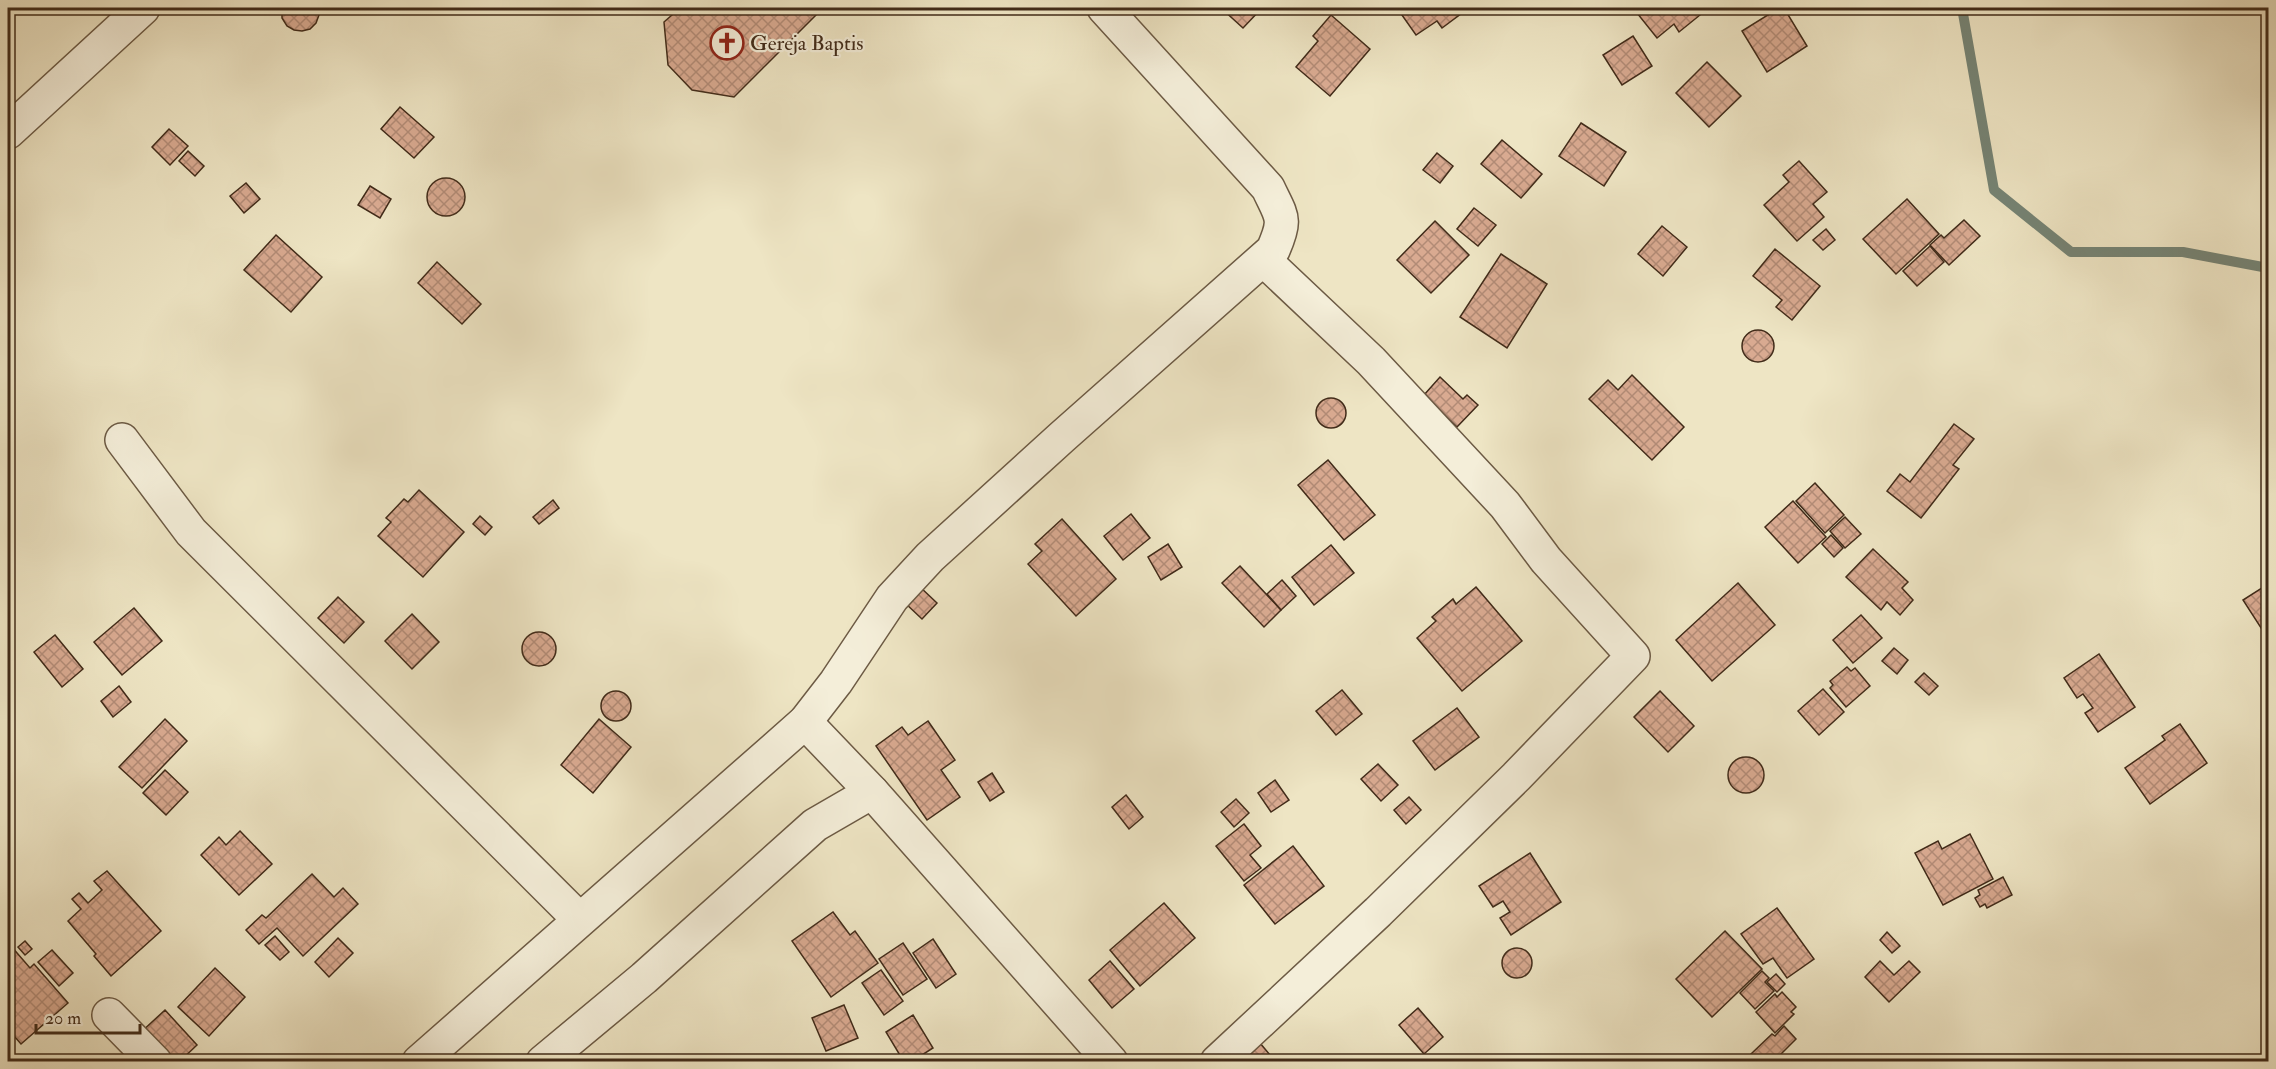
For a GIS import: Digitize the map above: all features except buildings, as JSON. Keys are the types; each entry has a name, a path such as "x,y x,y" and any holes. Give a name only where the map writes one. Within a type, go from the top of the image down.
{"street":[{"path":"8,132 143,8"},
{"path":"419,1062 805,722 836,682 892,598 930,557 1274,250 1283,220 1268,188 1104,8"},
{"path":"1216,1062 1378,912 1516,777 1633,656 1546,560 1505,505 1371,361 1263,260"},
{"path":"122,440 191,532 579,919"},
{"path":"805,722 872,792 1111,1062"},
{"path":"543,1062 644,978 815,825 872,792"},
{"path":"109,1015 155,1062"}],"waterway":[{"path":"1962,8 1994,190 2071,252 2183,252 2268,268"}],"place":[{"name":"Gereja Baptis","path":"727,43"}]}
